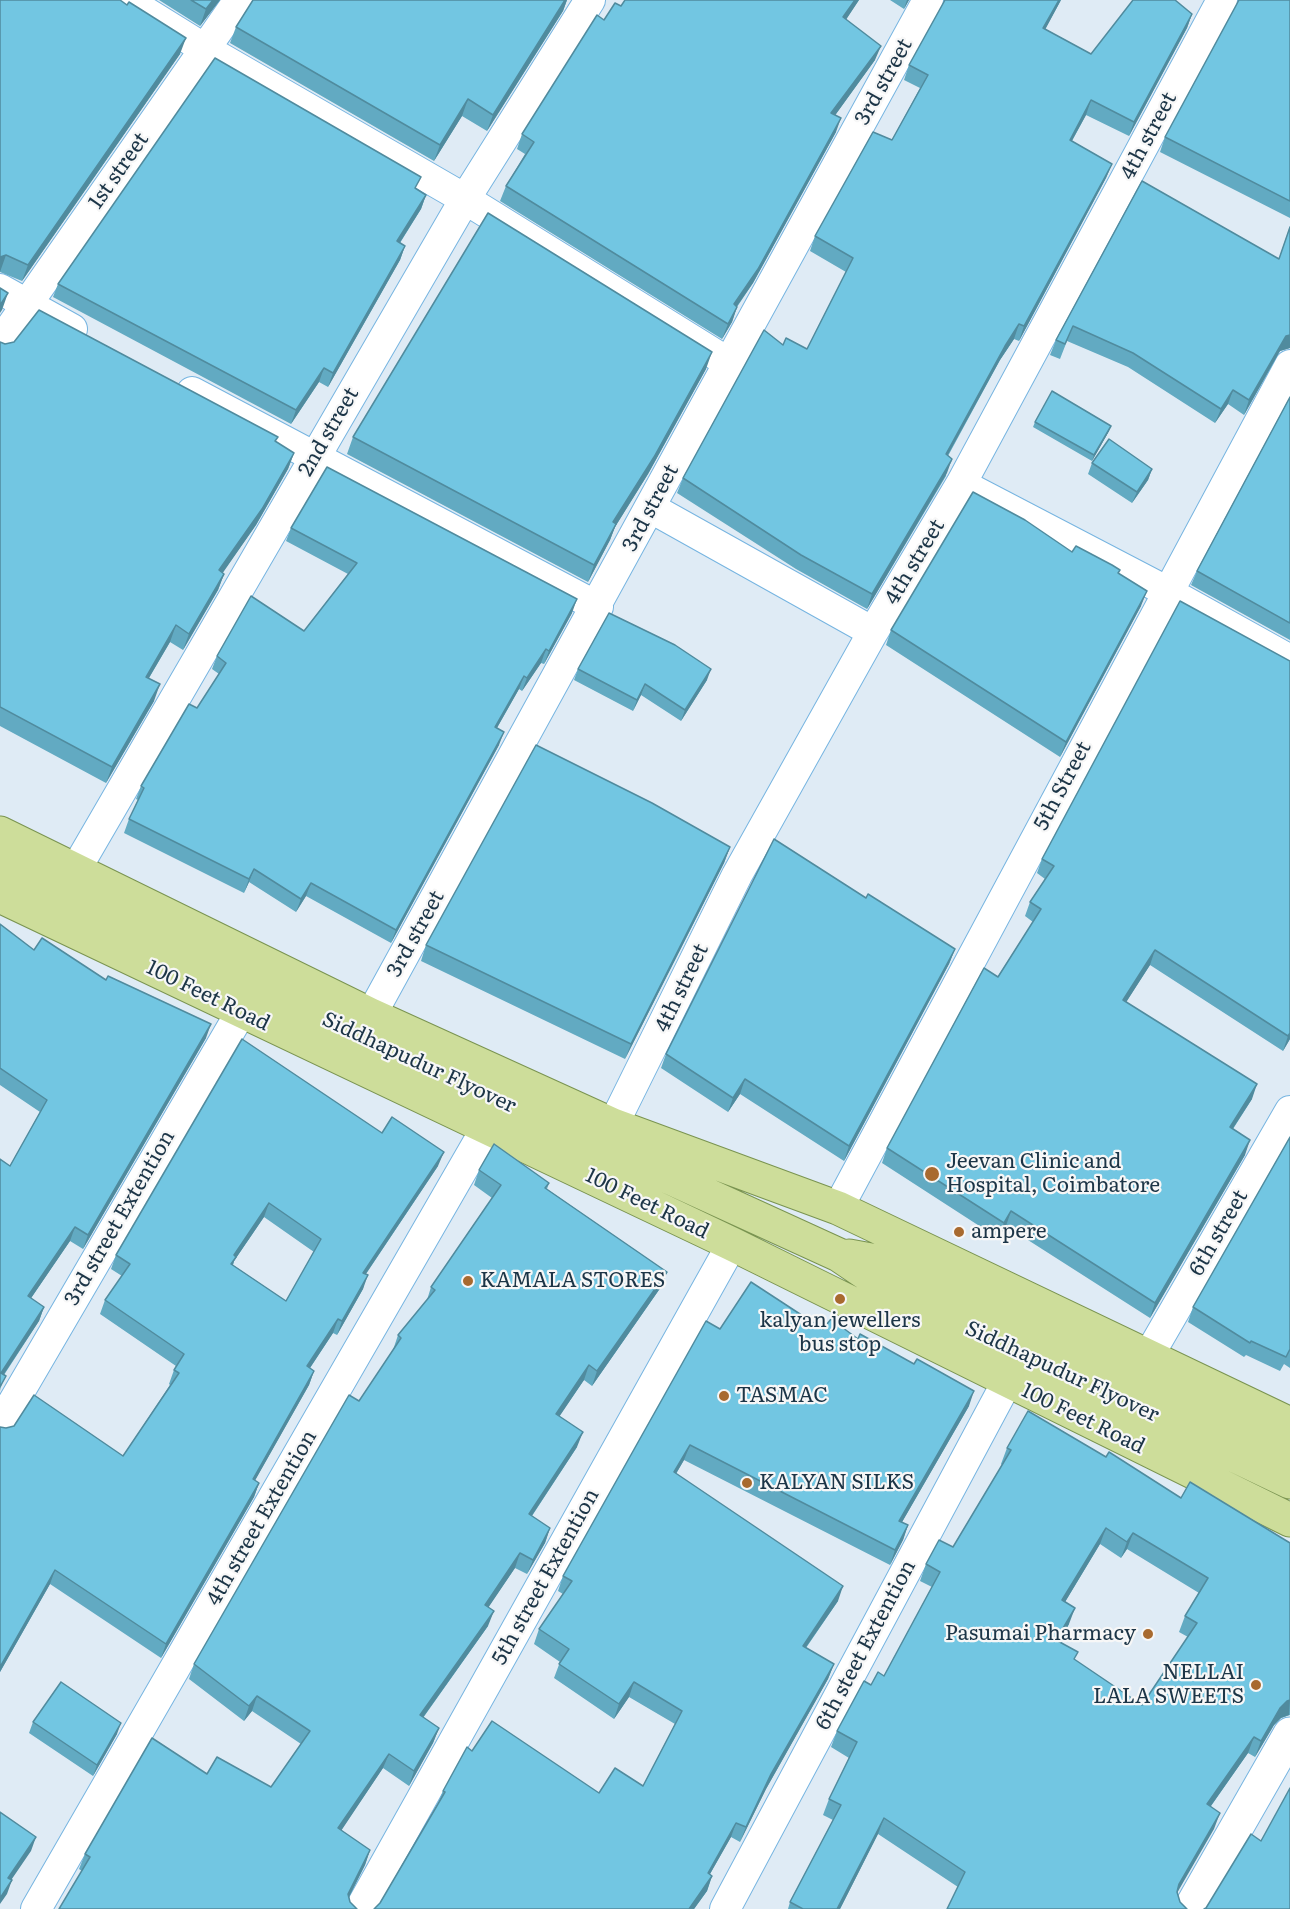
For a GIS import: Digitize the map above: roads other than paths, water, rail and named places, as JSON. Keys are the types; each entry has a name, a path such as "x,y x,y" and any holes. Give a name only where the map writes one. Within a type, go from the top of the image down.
{"main road":[{"path":"0,833 371,1015 613,1125 838,1208 1290,1424"},
{"name":"Siddhapudur Flyover","path":"0,868 180,954 839,1255 898,1295 1290,1482"},
{"name":"100 Feet Road","path":"0,896 732,1245 1290,1520"},
{"name":"Siddhapudur Flyover","path":"839,1255 909,1267 1290,1451"}],"street":[{"path":"126,0 205,49 465,199 729,363"},
{"name":"1st street","path":"0,343 239,0"},
{"name":"2nd street","path":"76,869 465,199 590,0"},
{"name":"3rd street","path":"371,1015 598,607 928,0"},
{"name":"4th street","path":"613,1125 737,875 873,632 961,484 1222,0"},
{"path":"0,289 98,342"},
{"name":"5th Street","path":"838,1208 1290,365"},
{"path":"170,380 598,607"},
{"path":"961,484 1168,592 1290,660"},
{"path":"651,508 873,632"},
{"name":"3rd street Extention","path":"0,1425 240,1012"},
{"name":"6th street","path":"1149,1355 1290,1111"},
{"name":"4th street Extention","path":"36,1909 487,1127"},
{"name":"5th street Extention","path":"360,1909 732,1245"},
{"name":"6th steet Extention","path":"725,1909 1007,1382"},
{"path":"1190,1909 1290,1734"}],"place":[{"name":"Jeevan Clinic and Hospital, Coimbatore","path":"932,1174"},
{"name":"ampere","path":"959,1232"},
{"name":"KAMALA STORES","path":"468,1281"},
{"name":"kalyan jewellers bus stop","path":"840,1299"},
{"name":"TASMAC","path":"724,1396"},
{"name":"KALYAN SILKS","path":"747,1483"},
{"name":"Pasumai Pharmacy","path":"1148,1634"},
{"name":"NELLAI LALA SWEETS","path":"1256,1685"}]}
